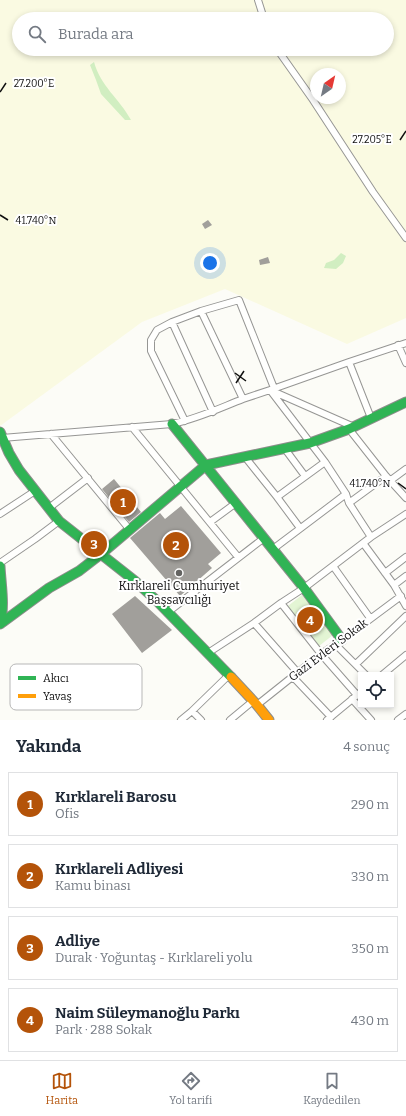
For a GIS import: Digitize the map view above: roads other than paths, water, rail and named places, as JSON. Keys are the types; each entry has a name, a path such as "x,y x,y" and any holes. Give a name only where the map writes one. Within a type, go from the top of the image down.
{"street":[{"path":"258,0 262,12"},
{"path":"282,56 313,100 373,192 406,238"},
{"path":"185,421 151,351 151,340 157,330 172,322 201,311 239,300 272,389 325,462 371,537"},
{"path":"201,311 243,399"},
{"path":"172,322 213,412"},
{"path":"269,720 229,675 168,612 134,581 60,521 19,470 1,437 172,424 185,421 213,412 243,399 406,343"},
{"path":"398,346 406,363"},
{"path":"349,362 371,418"},
{"path":"272,389 351,428 406,498"},
{"path":"0,624 49,588 75,573 101,554 206,465 310,443 351,428 406,402"},
{"path":"172,424 304,588 338,642 363,672"},
{"path":"132,427 238,557"},
{"path":"51,434 130,530"},
{"path":"285,449 305,476"},
{"path":"245,457 300,528"},
{"path":"277,497 325,462"},
{"path":"349,503 406,469"},
{"path":"49,508 88,478"},
{"path":"0,514 35,491"},
{"path":"273,549 346,494"},
{"path":"210,522 236,502"},
{"path":"208,653 304,588 371,537 406,514"},
{"path":"0,562 60,521"},
{"path":"168,612 264,538"},
{"path":"364,543 394,585 406,606"},
{"path":"385,573 406,557"},
{"path":"0,566 3,607 0,624"},
{"path":"333,566 370,618"},
{"path":"394,585 406,576"},
{"name":"Gazi Evleri Sokak","path":"230,720 296,675 321,654 400,596"},
{"path":"281,603 321,654 358,693"},
{"path":"356,664 406,616"},
{"path":"254,623 329,718 358,695"},
{"path":"386,672 406,655"},
{"path":"181,720 229,675"},
{"path":"352,700 371,720"},
{"path":"192,711 201,720"},
{"path":"398,720 406,714"}],"place":[{"name":"Kırklareli Barosu","path":"123,502"},
{"name":"Adliye","path":"94,544"},
{"name":"Kırklareli Adliyesi","path":"176,545"},
{"name":"Kırklareli Cumhuriyet Başsavcılığı","path":"179,573"},
{"name":"Naim Süleymanoğlu Parkı","path":"310,620"}]}
